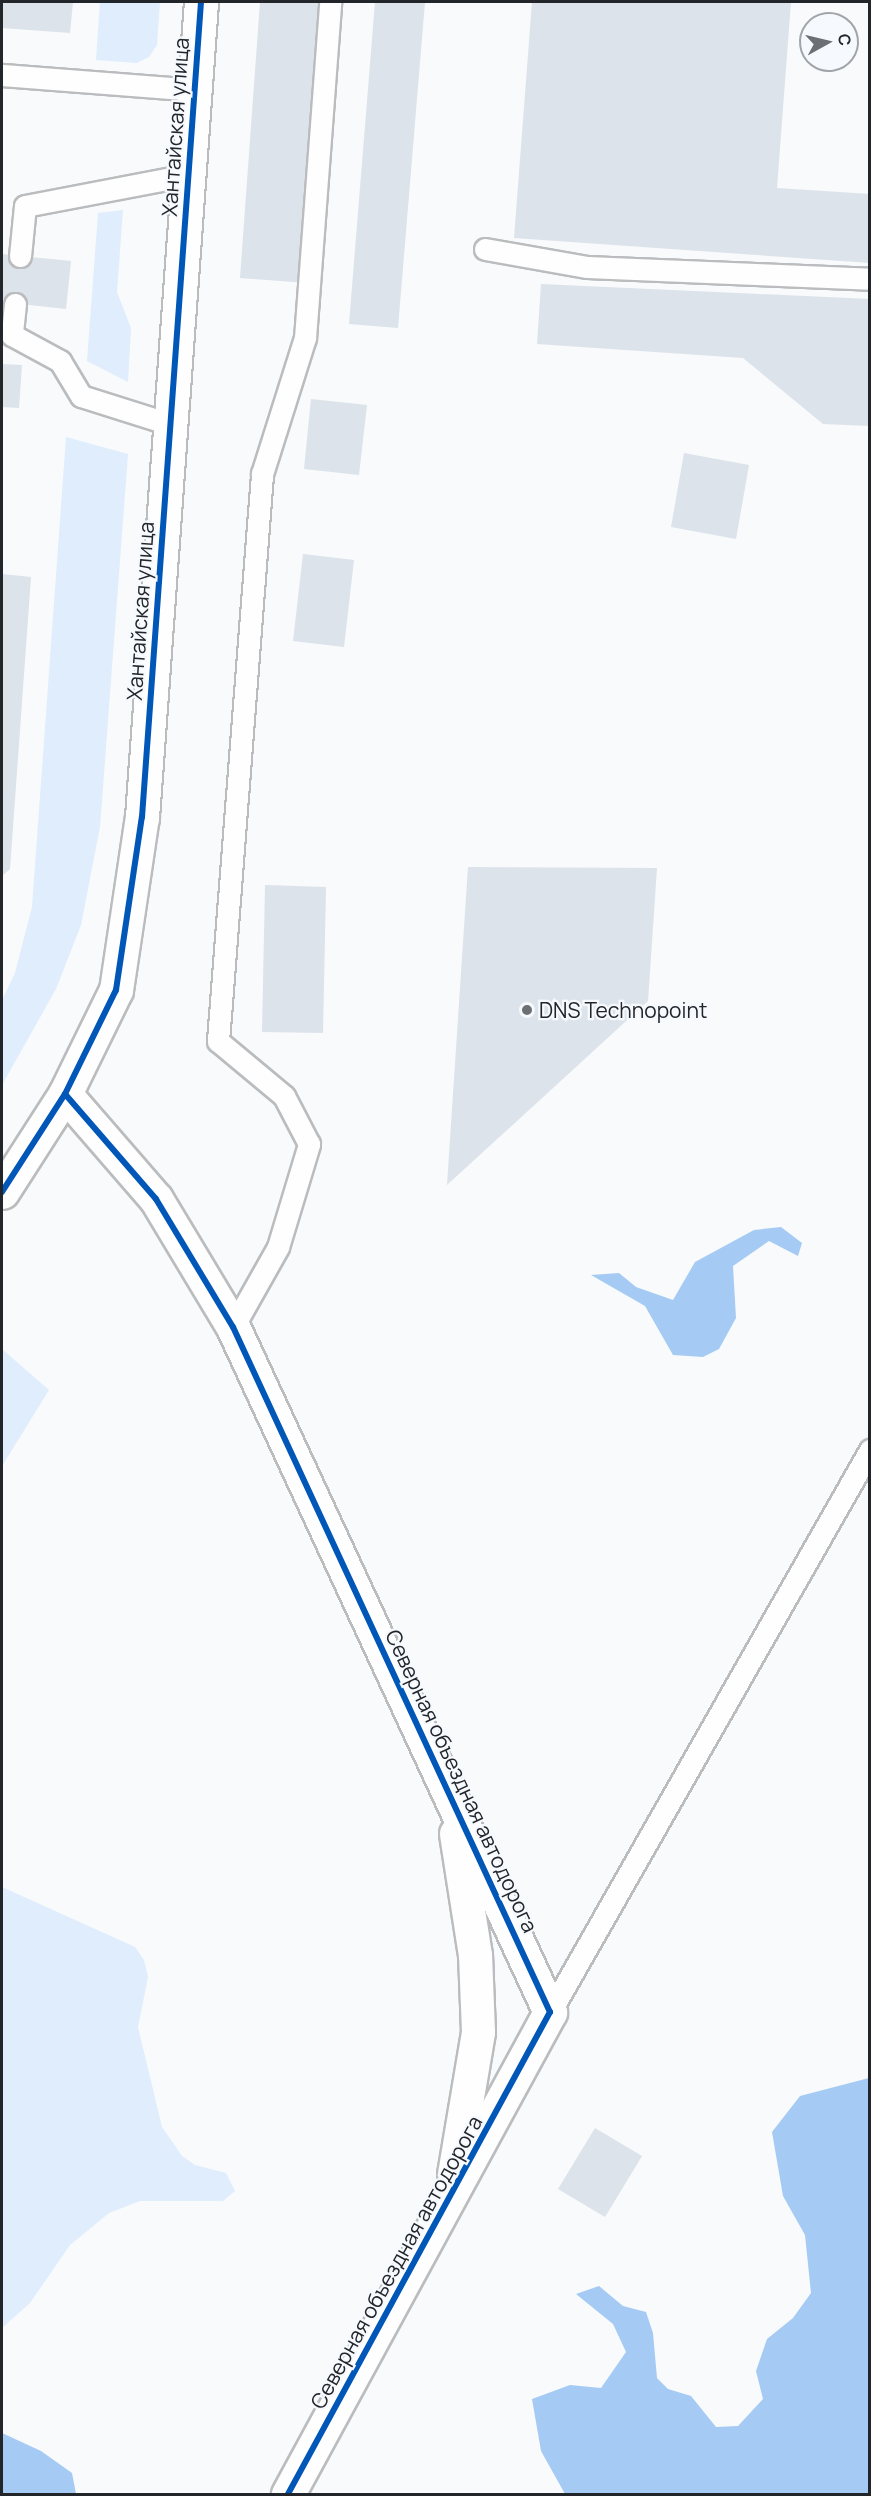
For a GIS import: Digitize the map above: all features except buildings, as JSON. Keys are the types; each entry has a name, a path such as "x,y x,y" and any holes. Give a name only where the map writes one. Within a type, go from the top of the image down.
{"street":[{"name":"Хантайская улица","path":"2,1192 65,1094 116,990 142,817 201,2"},
{"name":"Северная объездная автодорога","path":"65,1094 156,1199 233,1327 550,2012 449,2202 288,2494"},
{"path":"449,2202 478,2032 475,1955 451,1797"}],"lane":[{"path":"233,1327 278,1247 309,1144 284,1096 218,1041 262,474 305,338 330,2"},
{"path":"2,75 195,90"},
{"path":"20,256 25,206 188,175"},
{"path":"485,249 587,267 870,279"},
{"path":"15,304 12,334 60,361 81,396 170,424"},
{"path":"550,2012 870,1450"}],"shaded area":[{"path":"100,2 160,2 157,45 149,57 137,63 96,60"},
{"path":"123,210 117,292 131,328 128,382 87,361 98,213"},
{"path":"66,437 128,454 100,827 81,925 56,989 2,1085 2,1000 15,973 32,907"},
{"path":"2,1349 49,1390 2,1466"},
{"path":"2,1887 135,1947 144,1960 148,1977 138,2027 162,2127 182,2156 195,2165 226,2173 235,2191 223,2201 140,2201 109,2213 70,2245 30,2303 2,2328"}],"water":[{"path":"781,1227 802,1243 798,1256 769,1241 733,1266 736,1318 719,1349 703,1357 673,1355 645,1306 591,1275 619,1273 636,1287 673,1300 695,1262 754,1230"},
{"path":"869,2078 869,2494 565,2494 541,2451 532,2399 570,2385 601,2388 626,2352 613,2324 576,2294 599,2286 623,2306 646,2312 653,2333 657,2378 668,2389 691,2396 716,2427 738,2426 763,2399 756,2371 767,2339 793,2318 811,2293 805,2235 783,2196 772,2132 800,2096"},
{"path":"2,2433 41,2451 72,2473 76,2494 2,2494"}],"cycle path":[{"path":"2,1192 65,1094 116,990 142,817 201,2"},
{"path":"65,1094 156,1199 233,1327 550,2012 288,2494"}],"place":[{"name":"DNS Technopoint","path":"527,1010"}]}
